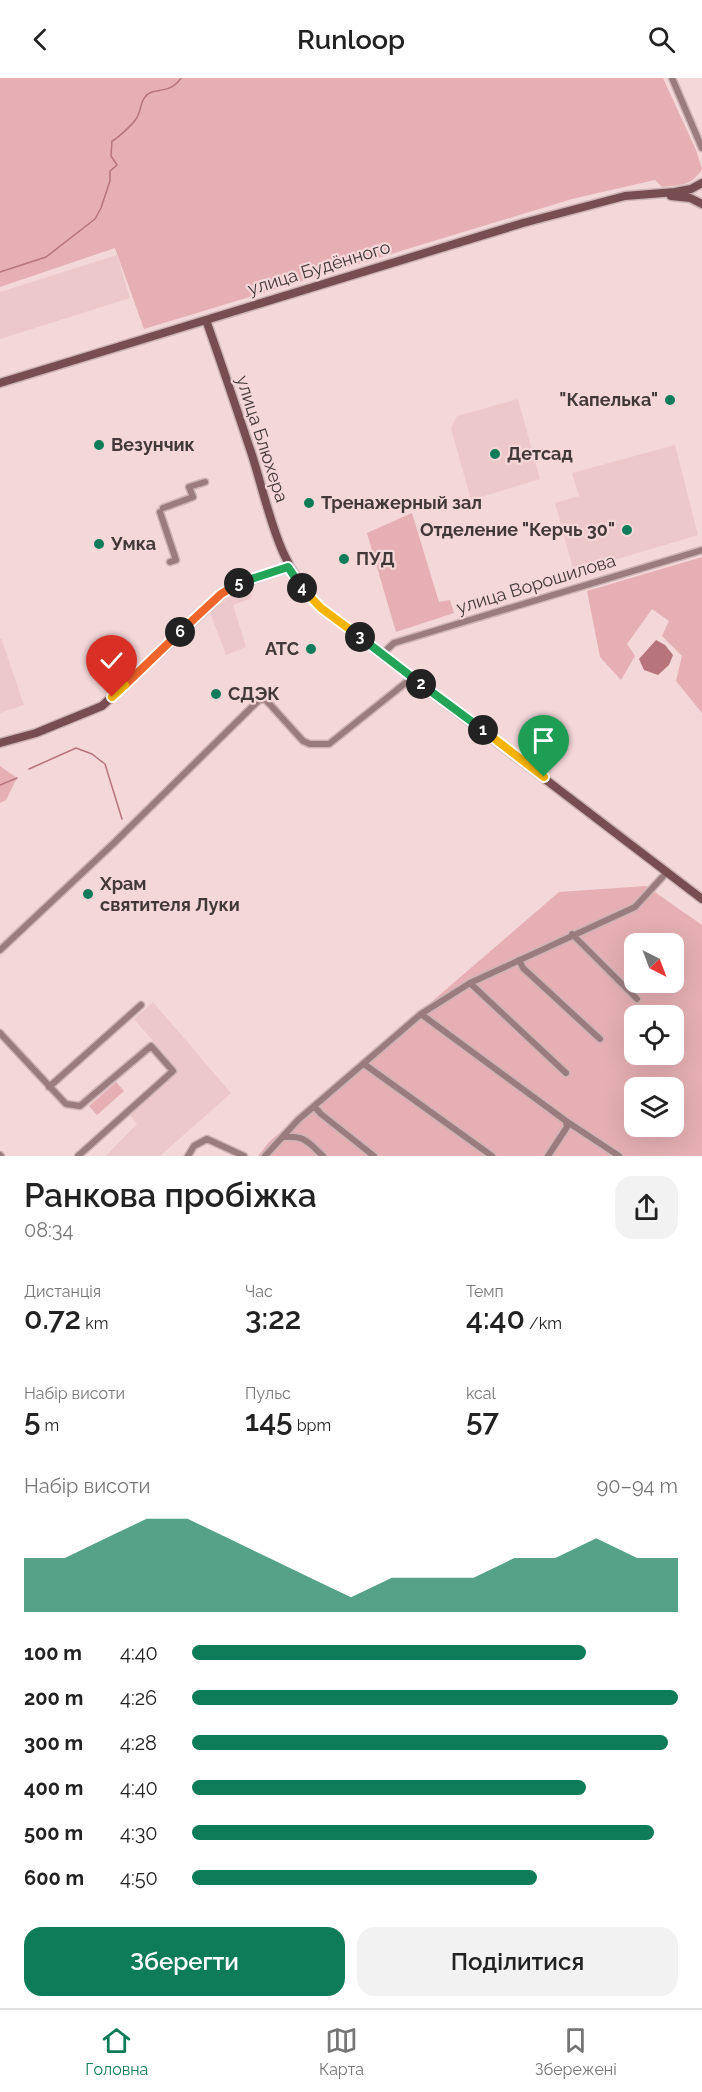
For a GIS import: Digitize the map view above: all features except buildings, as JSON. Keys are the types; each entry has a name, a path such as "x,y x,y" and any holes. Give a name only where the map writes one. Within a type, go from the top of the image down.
{"main road":[{"path":"649,194 691,189 702,183"},
{"path":"649,194 690,198 702,204"},
{"name":"улица Будённого","path":"0,383 524,223 625,196 649,194"},
{"name":"улица Блюхера","path":"206,321 281,550 300,586 321,608 702,899"},
{"path":"0,743 36,733 102,706 229,588 288,567"}],"street":[{"path":"672,78 702,148"},
{"path":"170,562 176,560 162,510 193,497 189,487 206,482"},
{"name":"улица Ворошилова","path":"382,654 394,643 702,550"},
{"path":"0,950 257,702 262,699 266,700 303,741 310,744 329,744 412,677"},
{"path":"265,1156 298,1120 421,1014 470,983 572,934 635,907 667,872"},
{"path":"572,934 637,999"},
{"path":"519,960 523,968 536,981 600,1039"},
{"path":"470,983 566,1072"},
{"path":"49,1088 141,1005"},
{"path":"421,1014 566,1121 619,1156"},
{"path":"0,1033 49,1088 66,1104 76,1107 151,1046 173,1071 78,1156"},
{"path":"364,1064 492,1156"},
{"path":"315,1107 330,1122 374,1156"},
{"path":"548,1156 567,1127 566,1121"},
{"path":"283,1137 305,1138 323,1156"},
{"path":"188,1156 194,1146 207,1139 244,1156"}],"shaded area":[{"path":"0,78 663,78 696,150 702,169 694,179 685,184 662,187 655,180 572,199 144,329 115,248 0,287"},
{"path":"117,255 130,298 0,339 0,292"},
{"name":"Детсад","path":"518,399 540,479 471,500 451,428 457,416"},
{"path":"675,445 698,535 574,572 555,503 579,496 572,473"},
{"path":"412,513 439,602 450,600 454,613 396,632 367,533"},
{"path":"702,557 702,713 676,681 682,656 662,636 669,621 652,609 627,644 635,656 621,680 600,657 587,591"},
{"path":"250,589 252,598 233,605 246,647 226,655 210,612 232,595"},
{"path":"0,639 24,705 0,713"},
{"path":"656,640 665,645 673,655 669,665 658,675 644,670 639,659"},
{"path":"0,766 17,778 6,800 0,803"},
{"path":"646,886 702,925 702,1156 258,1156 269,1142 559,892"},
{"path":"153,1002 231,1093 160,1156 106,1156 137,1124 129,1114 178,1070 134,1019"},
{"path":"116,1082 124,1091 97,1115 89,1106"}],"waterway":[{"path":"0,272 46,257 95,219 110,181 110,171 117,165 111,156 112,141 134,121 143,99 148,94 171,87 181,78"},
{"path":"29,769 76,748 92,754 105,764 122,819"},
{"path":"0,785 17,778"}],"place":[{"name":"\"Капелька\"","path":"670,400"},
{"name":"Везунчик","path":"99,445"},
{"name":"Детсад","path":"495,454"},
{"name":"Тренажерный зал","path":"309,503"},
{"name":"Отделение \"Керчь 30\"","path":"627,530"},
{"name":"Умка","path":"99,544"},
{"name":"ПУД","path":"344,559"},
{"name":"АТС","path":"311,649"},
{"name":"СДЭК","path":"216,694"},
{"name":"Храм святителя Луки","path":"88,894"}],"route":[{"path":"112,697 229,588 288,567 300,586 321,608 544,777"}]}
